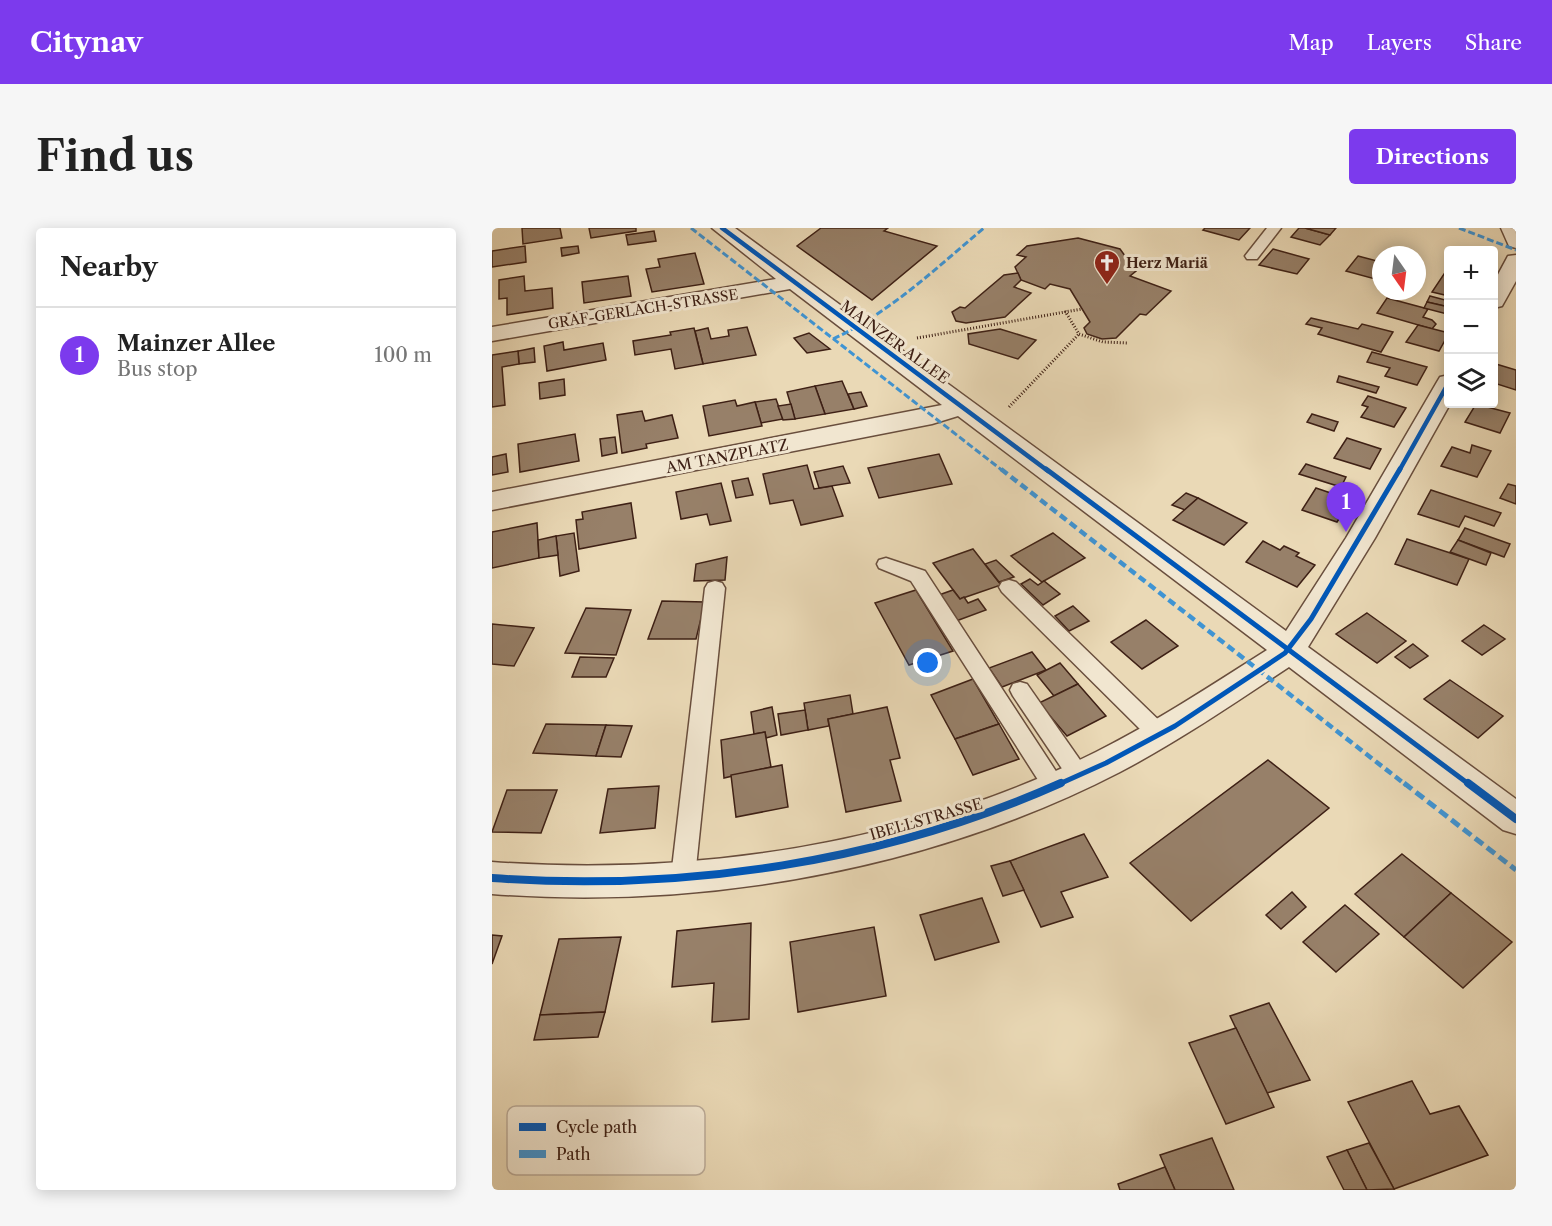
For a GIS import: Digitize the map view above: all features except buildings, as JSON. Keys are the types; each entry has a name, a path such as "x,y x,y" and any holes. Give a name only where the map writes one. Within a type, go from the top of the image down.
{"street":[{"name":"MAINZER ALLEE","path":"722,228 1516,819"},
{"path":"1511,228 1516,242"},
{"path":"1495,300 1516,261"},
{"name":"GRAF-GERLACH-STRASSE","path":"492,334 794,282"},
{"path":"1290,649 1360,540 1444,391"},
{"name":"AM TANZPLATZ","path":"492,501 932,416 962,407"},
{"name":"IBELLSTRASSE","path":"492,878 573,882 683,877 804,862 879,846 970,820 1067,782 1160,735 1213,704 1290,649"}],"lane":[{"path":"1252,256 1274,228"},
{"path":"886,564 918,576 1067,782"},
{"path":"1009,587 1160,735"},
{"path":"683,877 715,588"},
{"path":"1020,690 1067,782"}],"path":[{"path":"878,345 1082,309"},
{"path":"1065,311 1079,334 1103,342 1127,343"},
{"path":"1027,389 1079,334"}],"marked path":[{"path":"691,228 1516,870"},
{"path":"833,339 853,330 892,305 984,228"},
{"path":"1459,228 1516,250"}],"cycle path":[{"path":"722,228 1516,819"},
{"path":"492,878 563,882 652,880 730,873 808,861 885,844 960,822 1034,795 1106,763 1198,712 1288,650 1306,626 1360,538 1444,391"}],"place":[{"name":"Herz Mariä","path":"1107,286"},
{"name":"Mainzer Allee","path":"1346,532"}]}
